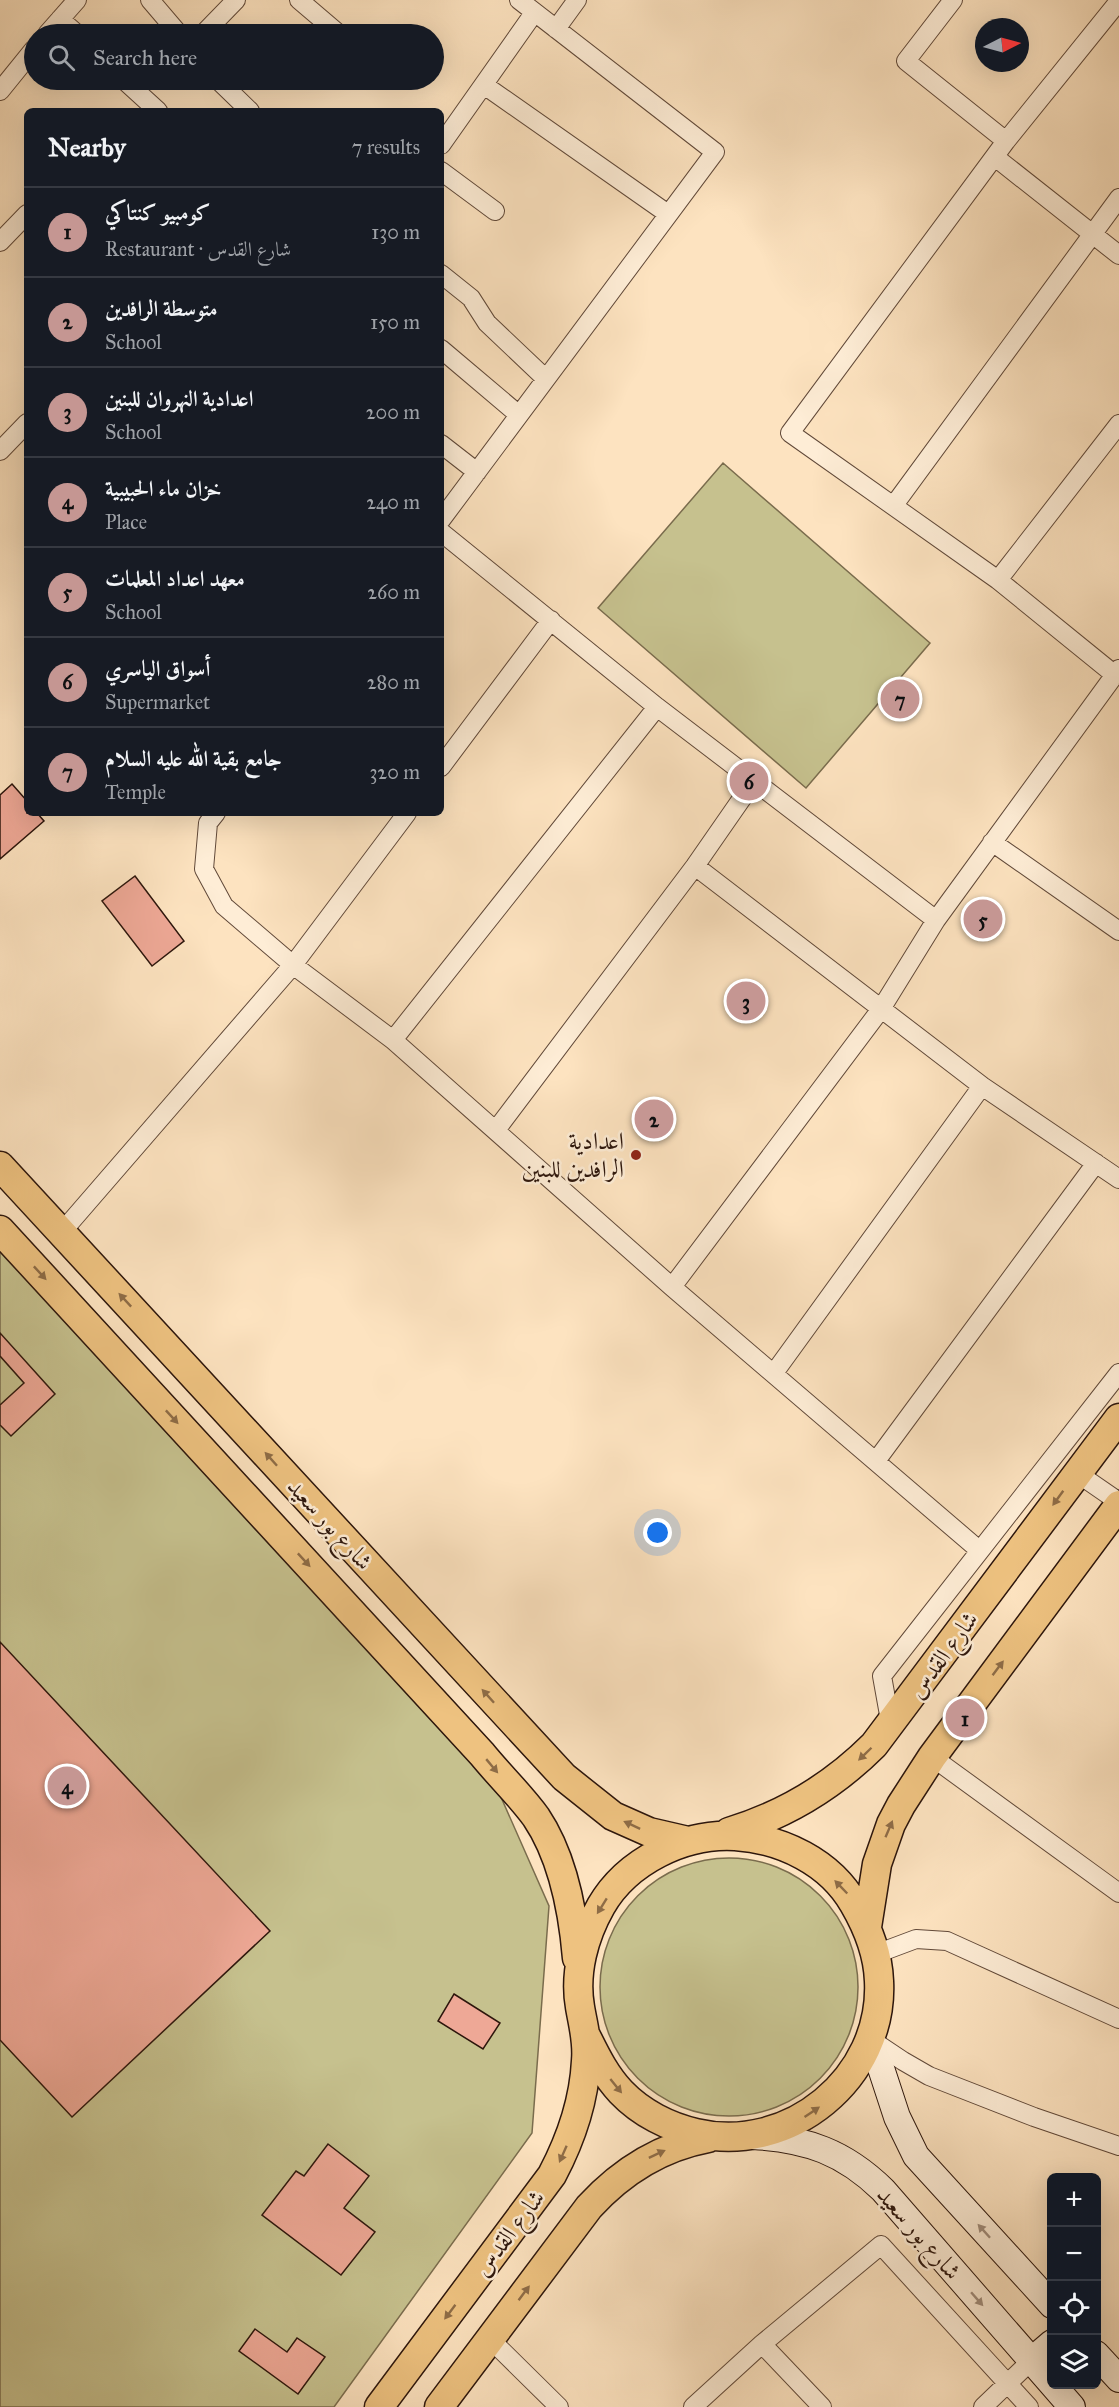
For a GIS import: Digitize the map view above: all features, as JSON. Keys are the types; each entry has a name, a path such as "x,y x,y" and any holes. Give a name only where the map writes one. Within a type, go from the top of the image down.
{"main road":[{"name":"شارع بور سعيد","path":"0,1166 564,1777 613,1816 649,1833 688,1841"},
{"name":"شارع بور سعيد","path":"0,1230 482,1754 536,1818 551,1847 571,1908 579,1973"},
{"path":"111,1351 145,1322"},
{"name":"شارع القدس","path":"719,1835 768,1819 814,1795 855,1764 891,1726 1119,1418"},
{"path":"867,1927 872,1885 883,1844 901,1805 932,1757 1119,1504"},
{"path":"719,1835 756,1838 791,1849 823,1868 849,1895 867,1927 876,1954 879,1983 877,2011 869,2042 847,2079 834,2095 810,2114 782,2128 753,2136 712,2137 679,2129 648,2114 622,2093 601,2066 586,2036 579,2005 579,1973 586,1937 602,1904 626,1876 655,1855 688,1841 719,1835"},
{"name":"شارع القدس","path":"379,2407 552,2175 563,2154 579,2108 585,2076 586,2036"},
{"name":"شارع القدس","path":"439,2407 589,2207 603,2192 653,2155 692,2141 712,2137"}],"street":[{"path":"56,24 77,0"},
{"path":"150,0 170,24"},
{"path":"212,24 236,0"},
{"path":"299,0 327,24"},
{"path":"444,516 715,152 519,0"},
{"path":"556,29 577,0"},
{"path":"953,0 906,61 1006,141"},
{"path":"672,1287 882,1009 936,920 1117,672 998,580 790,433 1006,141 1119,1"},
{"path":"444,141 534,13"},
{"path":"60,19 66,24"},
{"path":"0,91 24,61"},
{"path":"484,85 668,214"},
{"path":"132,90 147,108"},
{"path":"228,90 247,108"},
{"path":"994,157 1119,255"},
{"path":"444,173 495,211"},
{"path":"894,505 1119,198"},
{"path":"0,242 24,217"},
{"path":"444,276 471,298 487,323 546,379"},
{"path":"444,352 519,415"},
{"path":"998,580 1119,424"},
{"path":"0,452 24,426"},
{"path":"444,446 477,472"},
{"path":"444,534 657,706 936,920"},
{"path":"444,763 551,620"},
{"path":"393,1040 657,706"},
{"path":"496,1130 695,866 754,781"},
{"path":"214,816 208,823 204,869 224,906 293,965 393,1040 672,1287 979,1550"},
{"path":"62,1233 293,965 405,816"},
{"path":"992,842 1115,922"},
{"path":"695,866 982,1086 1119,1179"},
{"path":"774,1373 982,1086"},
{"path":"876,1461 1096,1163"},
{"path":"891,1726 882,1676 1119,1373"},
{"path":"1077,1473 1119,1504"},
{"path":"932,1757 1119,1893"},
{"path":"876,1954 916,1939 947,1941 1119,2019"},
{"path":"869,2042 929,2076 1034,2117 1119,2146"},
{"name":"شارع بور سعيد","path":"869,2042 878,2059 897,2117 916,2156 1047,2300"},
{"name":"شارع بور سعيد","path":"753,2136 807,2143 846,2160 864,2171 1047,2379"},
{"path":"693,2407 762,2344 881,2245 1029,2407"},
{"path":"490,2339 559,2407"},
{"path":"762,2344 822,2407"},
{"path":"983,2407 1047,2347"},
{"path":"1101,2359 1119,2379"},
{"name":"شارع بور سعيد","path":"1056,2389 1072,2407"}],"shaded area":[{"path":"723,463 930,643 806,788 598,608"},
{"path":"0,1229 482,1754 549,1906 532,2133 334,2407 0,2407"},
{"path":"729,1858 754,1860 790,1873 811,1887 829,1905 848,1938 856,1962 858,1987 856,2012 843,2048 829,2069 811,2087 778,2106 754,2114 729,2116 704,2114 668,2101 647,2087 629,2069 610,2036 602,2012 600,1987 602,1962 615,1926 629,1905 647,1887 680,1868 704,1860"}],"building":[{"path":"12,784 24,798 24,816 40,816 44,821 0,859 0,795"},
{"path":"135,876 184,941 152,966 102,901"},
{"path":"0,1333 55,1394 11,1436 0,1425 0,1405 24,1383 0,1356"},
{"path":"0,1642 270,1931 72,2117 0,2040"},
{"path":"454,1994 500,2023 483,2049 438,2021"},
{"path":"328,2144 369,2176 344,2208 375,2232 341,2275 262,2215 296,2171 304,2176"},
{"path":"255,2329 287,2352 297,2338 325,2357 298,2394 239,2351"}],"place":[{"name":"جامع بقية الله عليه السلام","path":"900,699"},
{"name":"أسواق الياسري","path":"749,781"},
{"name":"معهد اعداد المعلمات","path":"983,919"},
{"name":"اعدادية النهروان للبنين","path":"746,1001"},
{"name":"متوسطة الرافدين","path":"654,1119"},
{"name":"اعدادية الرافدين للبنين","path":"636,1155"},
{"name":"كومبيو كنتاكي","path":"965,1718"},
{"name":"خزان ماء الحبيبية","path":"67,1786"}]}
